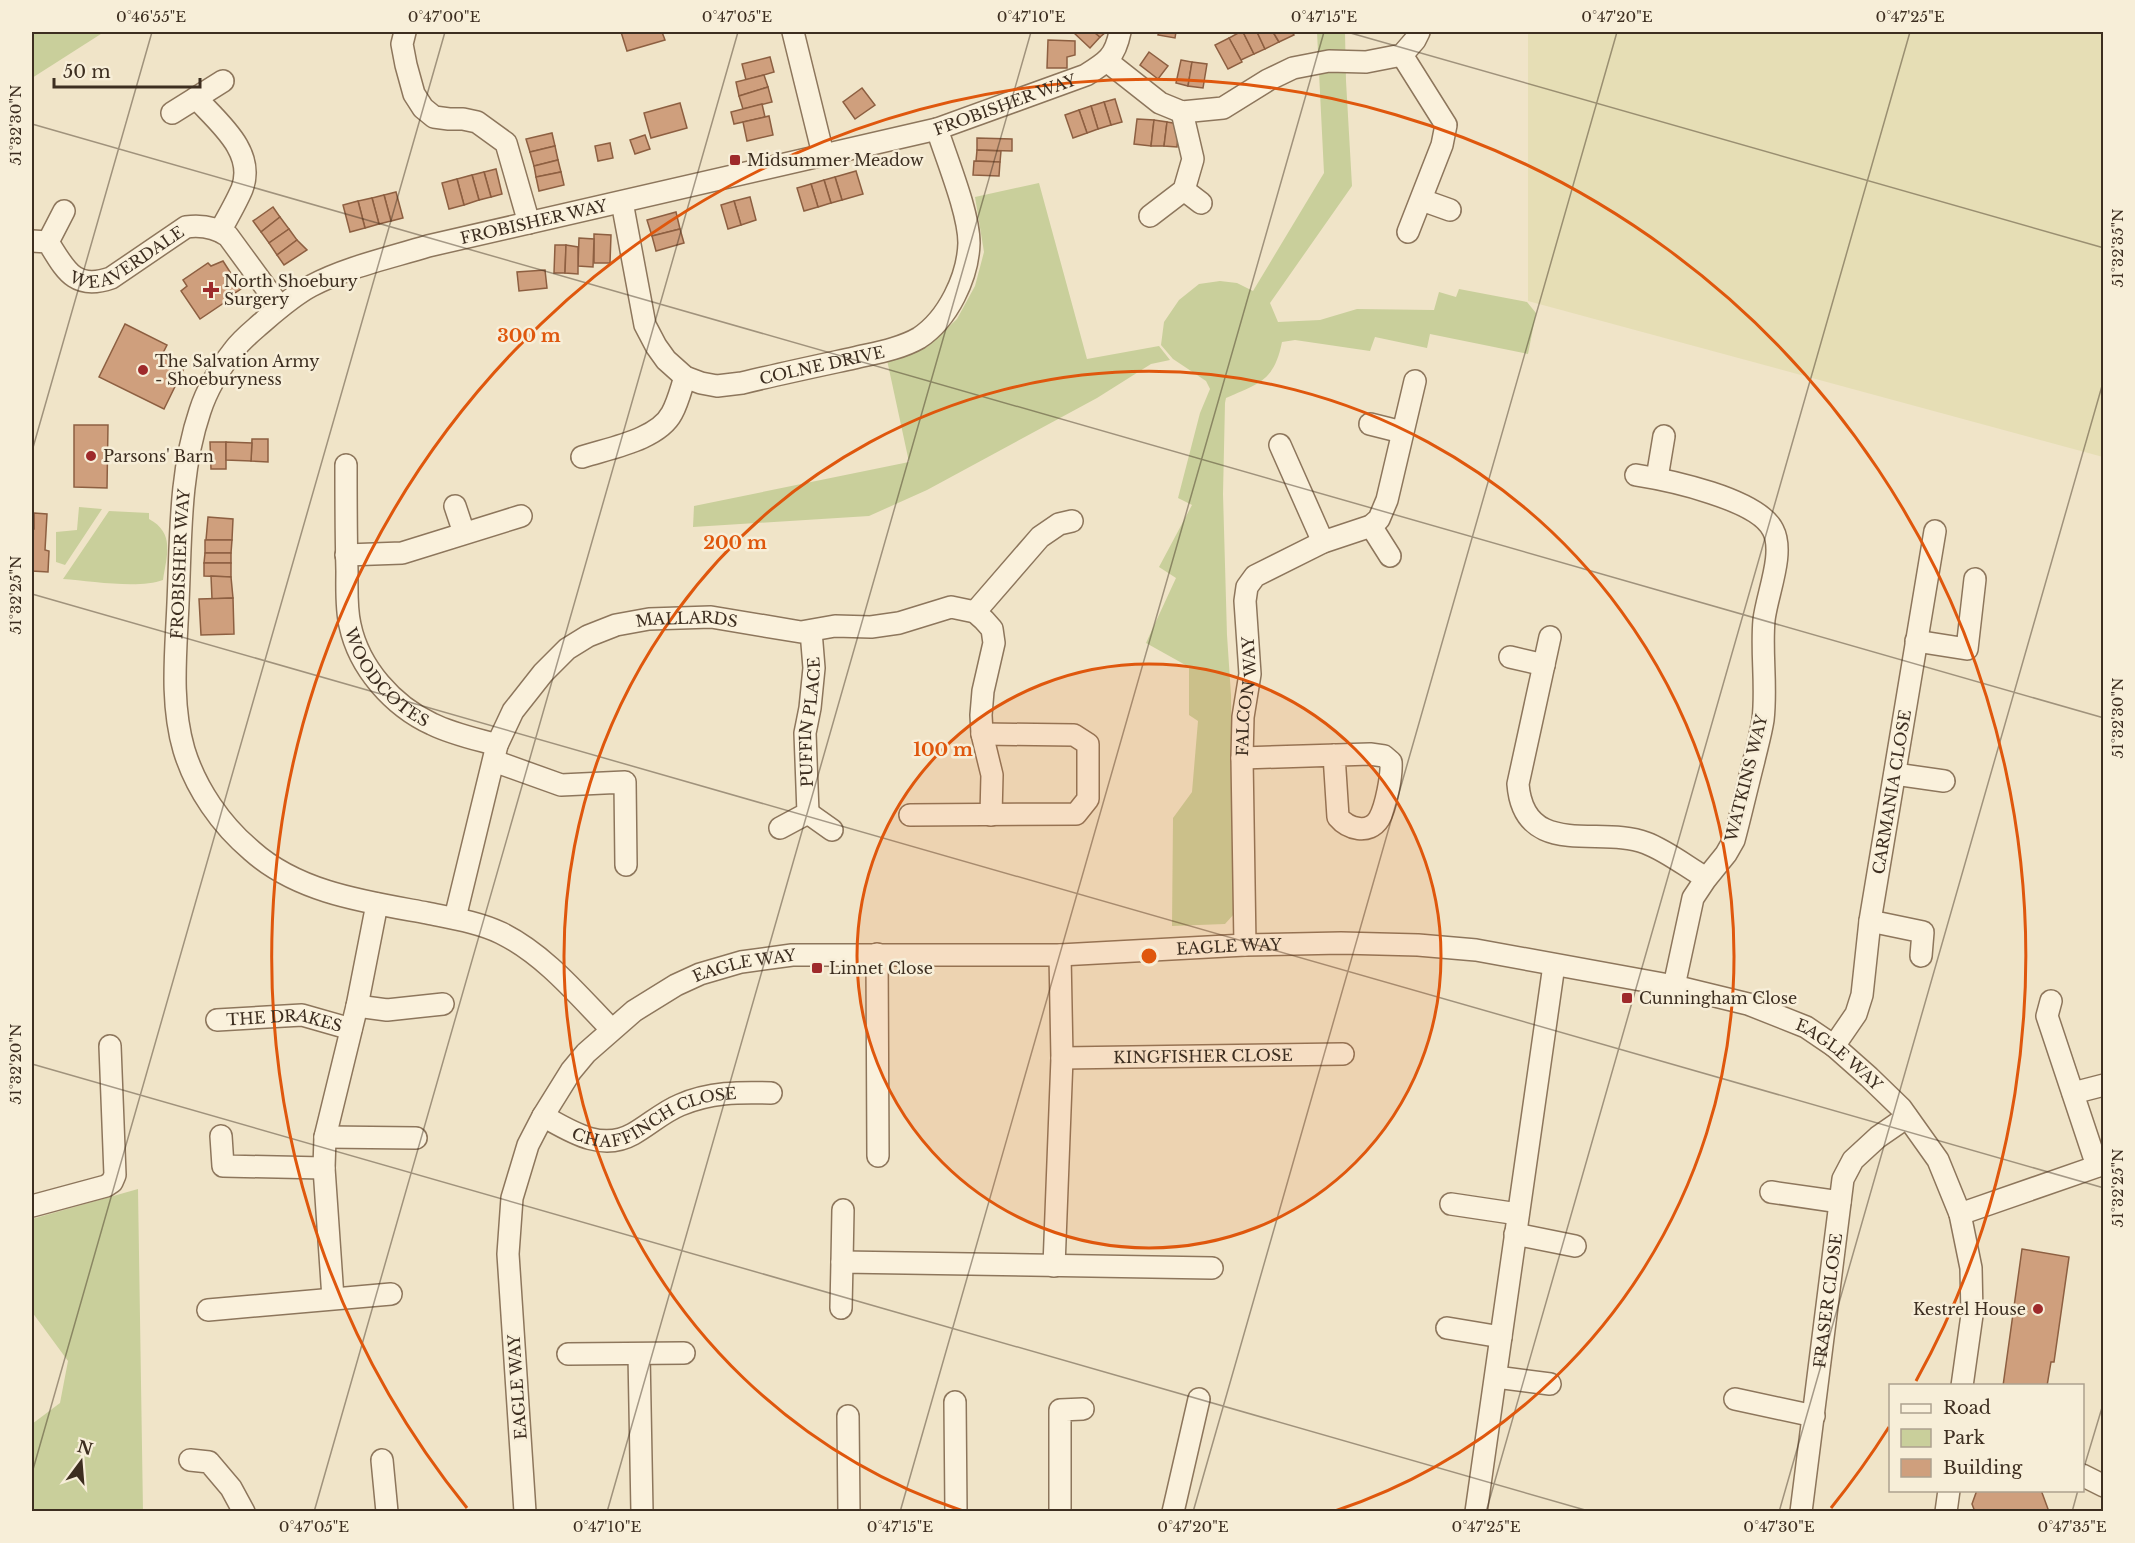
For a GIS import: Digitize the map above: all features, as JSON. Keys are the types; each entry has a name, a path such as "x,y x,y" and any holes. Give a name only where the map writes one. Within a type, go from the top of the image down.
{"street":[{"path":"405,32 402,44 406,65 414,94 423,108 434,117 463,118 477,122 506,143 529,223"},
{"path":"793,32 823,154"},
{"path":"1120,32 1118,42 1108,62 1160,103 1182,112 1223,108 1268,80 1293,68 1329,61 1366,62 1402,55 1419,32"},
{"path":"1402,55 1446,126 1442,145 1408,232"},
{"name":"FROBISHER WAY","path":"611,1029 540,957 499,933 455,918 377,904 326,891 295,880 276,870 252,852 229,830 196,782 184,749 175,691 180,535 190,445 205,397 235,348 280,307 310,286 352,270 428,246 937,129 1086,75 1108,62"},
{"path":"172,113 223,81"},
{"path":"196,98 230,135 241,152 245,166 243,187 220,231 228,236 280,307"},
{"path":"1150,216 1193,196 1193,159 1182,112"},
{"name":"COLNE DRIVE","path":"622,202 645,325 666,360 684,377 717,386 755,380 889,350 920,338 949,309 960,287 969,244 967,224 937,129"},
{"path":"1422,200 1450,210"},
{"name":"WEAVERDALE","path":"64,211 40,241 67,273 84,280 100,282 111,278 186,227 199,225 220,231"},
{"path":"582,457 640,439 657,430 671,415 684,377"},
{"path":"1390,556 1371,526 1379,519 1387,500 1415,381"},
{"path":"1370,424 1402,432"},
{"path":"1657,478 1664,436"},
{"path":"1280,445 1323,542"},
{"name":"WOODCOTES","path":"346,465 347,612 350,628 365,663 380,684 403,707 426,721 561,784 625,782 626,865"},
{"name":"WATKINS WAY","path":"1635,475 1657,478 1702,490 1752,510 1766,520 1773,530 1777,544 1776,561 1764,618 1763,722 1734,840 1693,898 1674,986"},
{"path":"455,506 464,533"},
{"path":"346,555 402,553 521,516"},
{"path":"991,815 992,775 982,734 983,691 994,643 992,629 975,612 1040,537 1059,524 1072,521"},
{"name":"FALCON WAY","path":"1245,945 1242,758 1244,717 1250,674 1245,600 1247,587 1255,576 1323,542 1371,526"},
{"name":"CARMANIA CLOSE","path":"1834,1046 1856,1014 1862,995 1870,921 1935,531"},
{"path":"1917,641 1967,649 1975,579"},
{"name":"MALLARDS","path":"455,918 496,753 513,711 543,673 567,649 588,636 616,625 649,619 711,617 782,630 811,631 836,626 871,627 899,623 951,607 975,612"},
{"name":"PUFFIN PLACE","path":"808,813 805,732 814,668 811,631"},
{"path":"1550,637 1518,784 1519,799 1529,819 1539,827 1568,835 1630,839 1647,843 1706,878"},
{"path":"1510,657 1544,665"},
{"path":"910,815 1077,814 1088,799 1088,744 1074,735 982,734"},
{"path":"1242,758 1334,755"},
{"path":"1895,774 1944,781"},
{"path":"780,828 808,813 832,830"},
{"name":"THE DRAKES","path":"333,1298 324,1168 325,1137 357,1006 377,904"},
{"path":"1870,921 1923,932 1921,956"},
{"name":"EAGLE WAY","path":"525,1512 507,1254 509,1220 516,1181 528,1145 571,1071 611,1029 634,1011 669,989 720,968 741,962 792,955 1060,955 1341,942 1418,945 1476,950 1674,986 1748,1004 1806,1027 1834,1046 1901,1108 1938,1160 1960,1214 1971,1268 1972,1315 1962,1384"},
{"path":"877,954 878,1156"},
{"path":"1054,1266 1062,1058 1060,955"},
{"path":"1476,1512 1554,965"},
{"path":"1960,1214 2100,1165 2047,1016 2051,1001"},
{"name":"THE DRAKES","path":"357,1006 387,1010 443,1004"},
{"name":"THE DRAKES","path":"217,1020 302,1015 351,1029"},
{"path":"32,1206 106,1186 112,1182 115,1175 110,1046"},
{"name":"KINGFISHER CLOSE","path":"1062,1058 1342,1054"},
{"path":"2073,1093 2103,1085"},
{"name":"CHAFFINCH CLOSE","path":"543,1116 588,1139 603,1141 630,1136 678,1106 696,1099 734,1092 771,1093"},
{"name":"FRASER CLOSE","path":"1801,1512 1843,1179 1853,1160 1878,1137 1907,1117"},
{"path":"221,1136 223,1166 324,1168"},
{"path":"325,1137 416,1138"},
{"path":"1771,1192 1840,1202"},
{"path":"1451,1204 1518,1214"},
{"path":"841,1308 843,1210"},
{"path":"1515,1234 1575,1246"},
{"path":"842,1262 1212,1268"},
{"path":"208,1310 391,1294"},
{"path":"1447,1328 1501,1337"},
{"path":"568,1354 684,1353"},
{"path":"639,1354 642,1512"},
{"path":"1496,1377 1550,1384"},
{"path":"1173,1512 1200,1399"},
{"path":"1735,1399 1814,1416"},
{"path":"955,1402 956,1512"},
{"path":"1060,1512 1060,1410 1083,1409"},
{"path":"848,1416 849,1512"},
{"path":"209,1459 231,1488 244,1512"},
{"path":"382,1460 387,1512"},
{"path":"2084,1476 2103,1486"},
{"path":"1946,1512 1949,1492"}],"shaded area":[{"path":"1528,32 2103,32 2103,457 1528,301"}],"green space":[{"path":"32,32 104,32 32,78"},
{"path":"1317,32 1345,32 1352,186 1270,303 1278,322 1320,320 1357,309 1434,310 1439,292 1456,297 1459,289 1527,302 1536,313 1528,354 1430,334 1427,348 1375,337 1370,351 1295,340 1282,342 1275,365 1264,379 1226,398 1223,494 1236,903 1234,914 1225,924 1172,926 1173,818 1192,792 1198,721 1189,715 1189,667 1146,643 1176,578 1159,567 1192,505 1178,498 1200,413 1210,389 1206,381 1173,359 1161,345 1164,322 1179,300 1199,284 1220,281 1237,283 1253,291 1324,173"},
{"path":"1039,183 1087,359 1159,346 1170,360 1151,364 1097,398 927,490 869,516 693,527 694,506 909,462 887,360 927,347 957,319 975,286 984,252 975,197"},
{"path":"79,507 102,509 65,565 56,562 56,532 77,530"},
{"path":"109,511 149,513 149,519 163,531 166,538 167,553 163,580 153,583 128,584 63,579"},
{"path":"138,1189 143,1511 32,1511 32,1424 60,1403 68,1361 32,1312 32,1219"}],"building":[{"path":"621,32 662,32 665,40 627,51"},
{"path":"1073,32 1094,32 1100,37 1090,48"},
{"path":"1094,32 1106,32 1100,37"},
{"path":"1159,32 1176,32 1175,38 1158,35"},
{"path":"1243,32 1254,54 1241,60 1229,38"},
{"path":"1243,32 1257,32 1265,49 1254,54"},
{"path":"1257,32 1273,32 1279,42 1265,49"},
{"path":"1273,32 1292,32 1294,35 1279,42"},
{"path":"1229,38 1242,62 1228,69 1215,45"},
{"path":"1048,40 1075,41 1075,55 1067,57 1067,68 1047,68"},
{"path":"1149,52 1168,66 1158,79 1140,65"},
{"path":"770,57 774,72 746,80 742,64"},
{"path":"1181,60 1192,62 1188,86 1176,83"},
{"path":"1192,62 1207,64 1203,88 1188,86"},
{"path":"764,75 768,87 739,96 736,82"},
{"path":"768,87 772,102 743,109 739,96"},
{"path":"862,88 875,105 855,119 843,102"},
{"path":"1115,99 1122,122 1111,125 1104,102"},
{"path":"1104,102 1111,125 1098,129 1091,106"},
{"path":"680,103 687,128 651,138 644,113"},
{"path":"762,104 765,117 734,124 731,112"},
{"path":"1091,106 1098,129 1087,133 1079,110"},
{"path":"1079,110 1087,133 1073,138 1065,115"},
{"path":"769,116 773,135 747,141 743,122"},
{"path":"1137,119 1154,120 1151,146 1134,144"},
{"path":"1154,120 1167,122 1164,146 1151,146"},
{"path":"1167,122 1179,124 1177,147 1164,146"},
{"path":"552,133 555,146 530,152 526,139"},
{"path":"645,135 650,149 635,154 630,140"},
{"path":"977,138 1012,139 1012,151 977,150"},
{"path":"610,143 613,158 598,161 595,146"},
{"path":"555,146 558,160 534,166 530,152"},
{"path":"977,150 1001,151 1000,162 976,161"},
{"path":"558,160 561,172 536,177 534,166"},
{"path":"974,161 1000,162 999,176 973,175"},
{"path":"496,169 502,194 491,197 484,172"},
{"path":"856,171 863,194 842,200 835,177"},
{"path":"484,172 491,197 479,200 472,175"},
{"path":"561,172 564,185 539,191 536,177"},
{"path":"472,175 479,200 464,205 457,179"},
{"path":"835,177 842,200 831,203 824,180"},
{"path":"457,179 464,205 449,209 442,183"},
{"path":"824,180 831,203 818,207 811,184"},
{"path":"811,184 818,207 804,211 797,188"},
{"path":"396,192 403,218 391,221 384,195"},
{"path":"384,195 391,221 379,224 372,198"},
{"path":"750,197 756,220 741,225 734,201"},
{"path":"372,198 379,224 365,228 358,201"},
{"path":"358,201 365,228 350,232 343,205"},
{"path":"734,201 741,225 728,229 721,205"},
{"path":"273,207 280,217 261,232 253,221"},
{"path":"676,212 680,229 652,236 647,220"},
{"path":"280,217 289,229 269,243 261,232"},
{"path":"289,229 297,240 277,255 269,243"},
{"path":"680,229 684,243 656,251 652,236"},
{"path":"594,234 611,235 610,263 594,263"},
{"path":"579,238 594,239 593,267 578,266"},
{"path":"297,240 307,250 284,265 277,255"},
{"path":"555,245 566,245 565,273 554,273"},
{"path":"566,245 578,247 578,274 565,273"},
{"name":"North Shoebury Surgery","path":"223,261 241,289 200,319 181,291 187,286 183,280 208,263 211,266"},
{"path":"545,270 547,288 519,291 517,272"},
{"name":"The Salvation Army - Shoeburyness","path":"125,324 167,345 163,353 186,364 164,409 99,377"},
{"name":"Parsons' Barn","path":"74,425 108,425 107,488 74,487"},
{"path":"252,439 268,439 268,462 251,461"},
{"path":"210,442 226,442 226,469 211,469"},
{"path":"226,442 252,443 251,461 226,460"},
{"path":"34,513 47,514 45,550 49,551 48,572 32,571"},
{"path":"208,517 233,519 232,540 206,540"},
{"path":"205,540 232,540 231,553 205,553"},
{"path":"205,553 231,553 231,563 204,563"},
{"path":"204,563 231,563 231,577 204,576"},
{"path":"211,576 231,577 233,598 212,599"},
{"path":"233,598 234,634 201,635 199,599"},
{"name":"Kestrel House","path":"2022,1249 2069,1257 2054,1362 2051,1362 2047,1384 2003,1384"},
{"path":"1976,1492 2042,1492 2048,1509 2047,1512 1975,1512 1972,1504"}],"place":[{"name":"Midsummer Meadow","path":"735,160"},
{"name":"North Shoebury Surgery","path":"211,290"},
{"name":"The Salvation Army - Shoeburyness","path":"143,370"},
{"name":"Parsons' Barn","path":"91,456"},
{"name":"Linnet Close","path":"817,968"},
{"name":"Cunningham Close","path":"1627,998"},
{"name":"Kestrel House","path":"2038,1309"}]}
